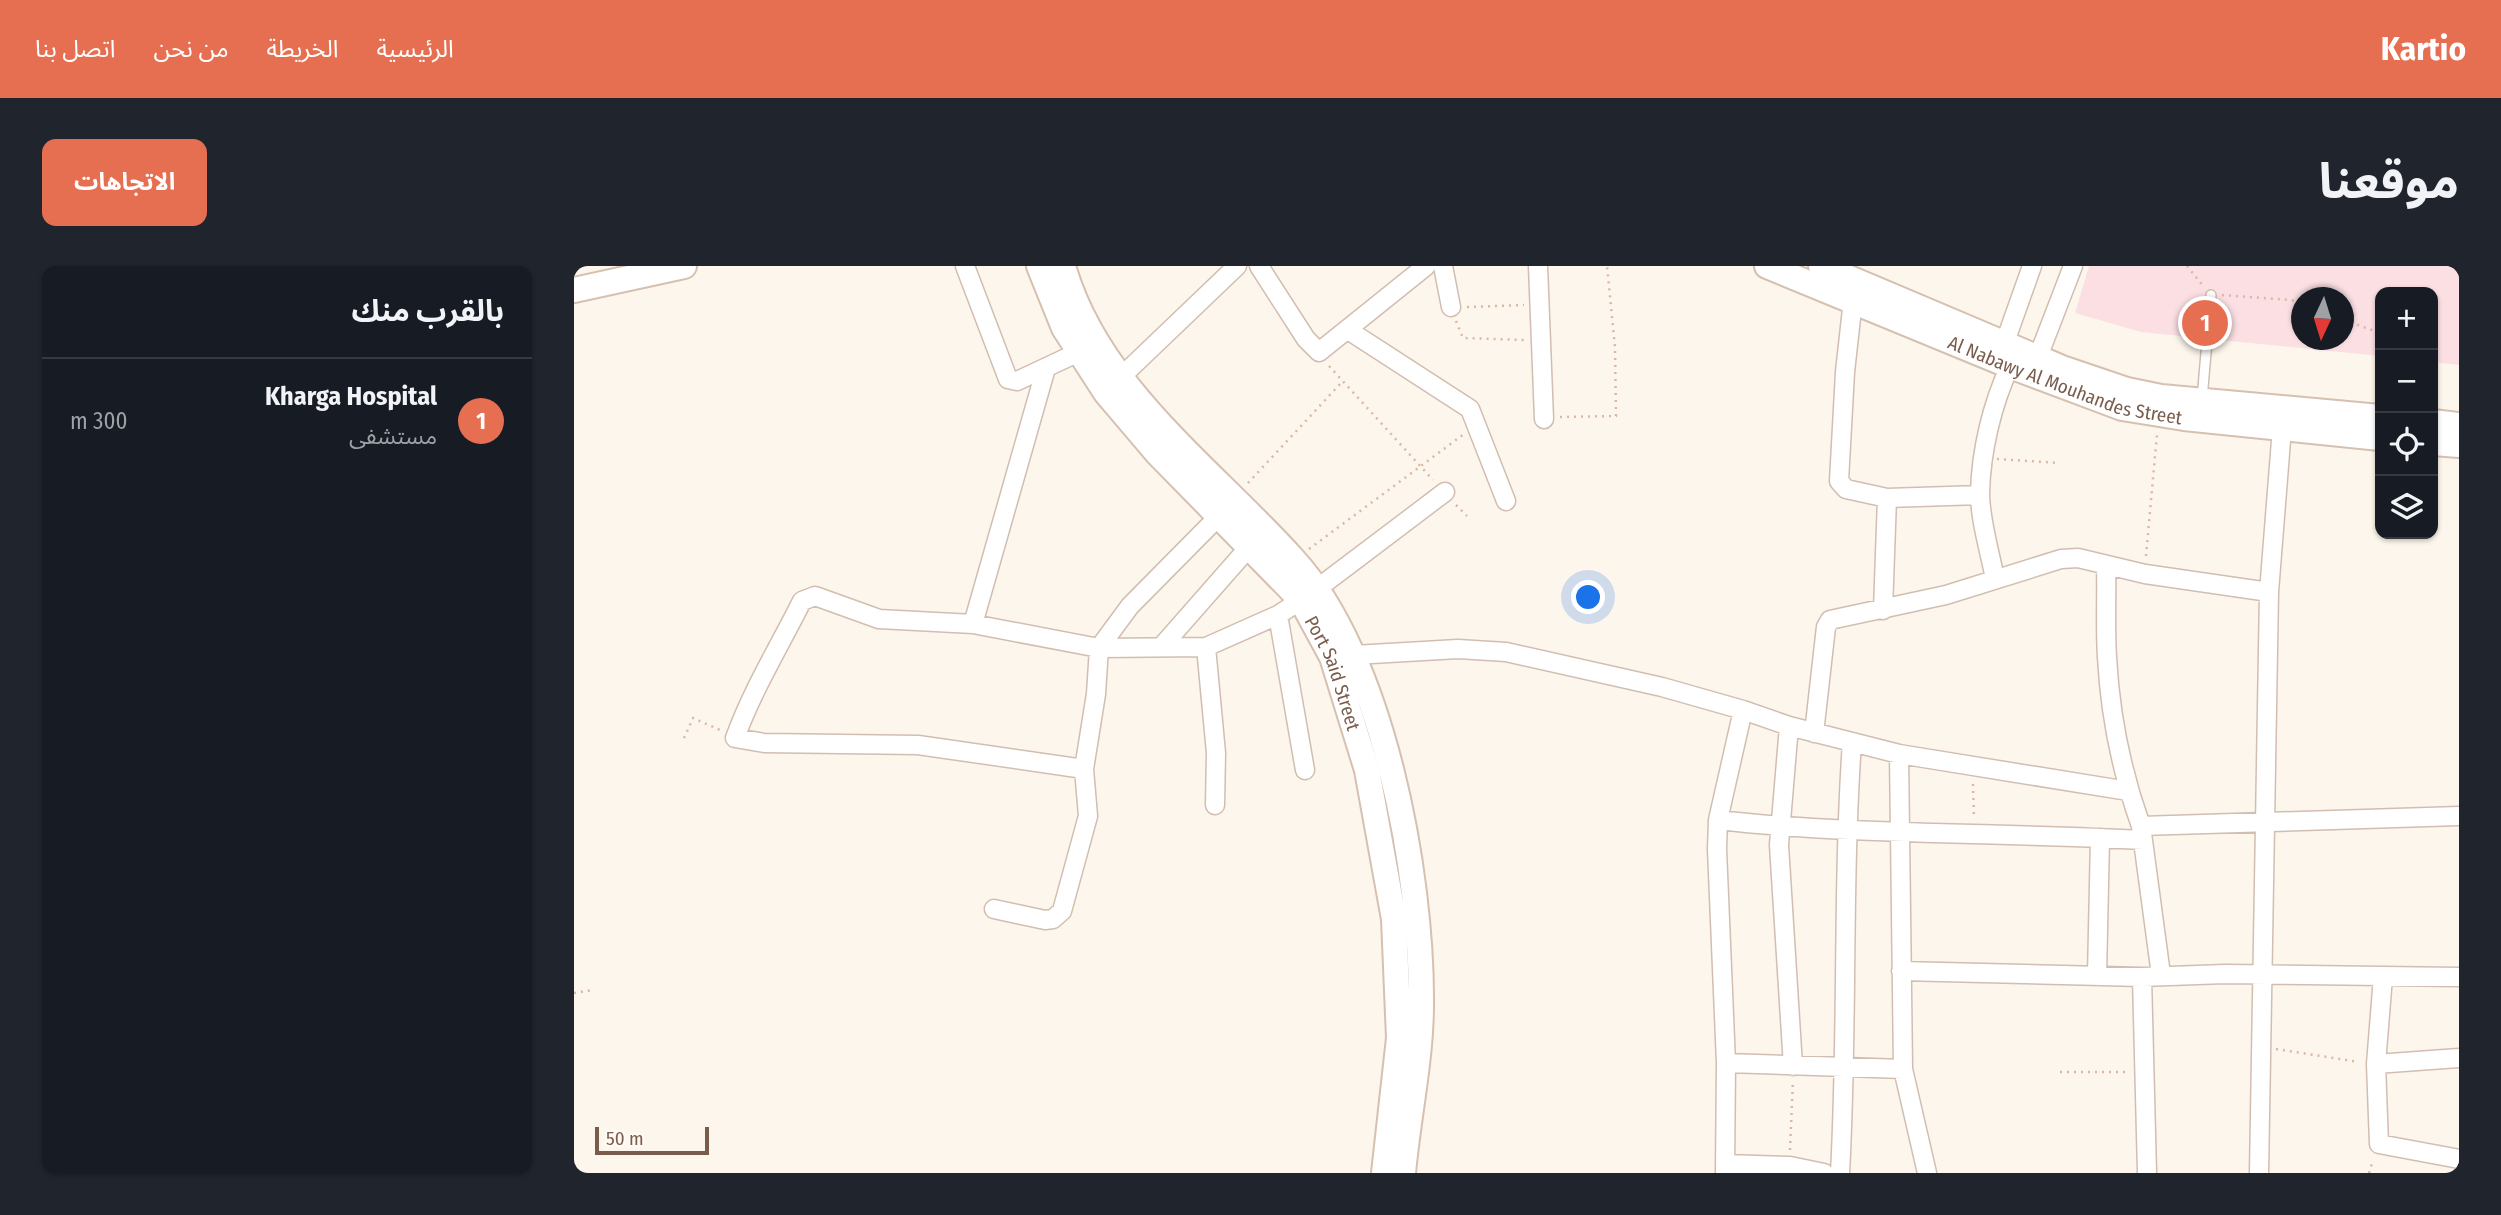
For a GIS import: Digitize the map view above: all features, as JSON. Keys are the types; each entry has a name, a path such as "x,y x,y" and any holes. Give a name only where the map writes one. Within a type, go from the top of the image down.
{"street":[{"path":"574,290 684,266"},
{"path":"965,266 1008,379 1017,381 1079,352"},
{"name":"Port Said Street","path":"1039,266 1051,303 1079,352 1131,424 1227,507 1294,560 1332,657 1364,716 1406,843 1421,972 1419,1040 1403,1173"},
{"name":"Port Said Street","path":"1063,266 1073,299 1122,376 1175,438 1227,507 1250,546 1309,594 1354,655 1383,847 1398,974 1399,1038 1384,1173"},
{"path":"1122,376 1237,266"},
{"path":"1259,266 1306,339 1319,352 1426,266"},
{"path":"1443,266 1451,307"},
{"path":"1538,266 1544,419"},
{"name":"Al Nabawy Al Mouhandes Street","path":"1767,266 2088,397 2157,415 2375,437"},
{"name":"Al Nabawy Al Mouhandes Street","path":"1821,266 2038,357 2127,390 2202,401 2375,417"},
{"path":"2005,342 2032,266"},
{"path":"2038,357 2073,266"},
{"path":"1853,300 1843,398 1839,481 1846,489 1887,498 1980,495"},
{"path":"1348,330 1462,401 1478,423 1506,501"},
{"path":"1995,579 1980,495 1984,458 1998,391 2010,366"},
{"path":"973,624 1046,368"},
{"path":"2438,423 2459,425"},
{"path":"2259,1173 2259,1046 2269,592 2282,428"},
{"path":"2438,443 2459,445"},
{"path":"1084,769 918,745 764,743 735,738 764,669 803,601 808,597 815,596 879,620 973,624 1099,648 1163,645 1206,647 1278,615 1444,492"},
{"path":"1883,610 1887,498"},
{"path":"994,909 1045,920 1059,916 1088,816 1084,769 1096,694 1099,648 1130,606 1227,507"},
{"path":"1163,645 1250,546"},
{"path":"1814,733 1826,624 1842,617 1883,610 2061,559 2078,558 2145,574 2269,592"},
{"path":"2106,565 2108,678 2128,791 2142,833 2161,975"},
{"path":"1278,615 1304,770"},
{"path":"1206,647 1216,753 1215,806"},
{"path":"1354,655 1458,649 1506,652 1662,687 1789,726 1899,754 2128,791"},
{"path":"1743,710 1718,820 1726,1063 1725,1168 1790,1166 1824,1173"},
{"path":"1789,726 1779,827 1793,1066"},
{"path":"1840,1173 1846,1067 1846,830 1852,742"},
{"path":"1899,754 1903,1069 1927,1173"},
{"path":"1718,820 1779,827 1898,833 2100,838 2265,823 2459,816"},
{"path":"2097,976 2100,838"},
{"path":"1901,971 2142,977 2459,977"},
{"path":"2142,977 2147,1173"},
{"path":"2384,977 2376,1064 2379,1144 2459,1159"},
{"path":"2376,1064 2459,1058"},
{"path":"1726,1063 1903,1069"}],"lane":[{"path":"2202,401 2211,295"}],"path":[{"path":"1544,419 1580,415 1616,416 1615,346 1607,266"},
{"path":"2187,266 2211,295 2291,300"},
{"path":"1538,305 1451,307 1463,338 1540,340"},
{"path":"2354,324 2375,331"},
{"path":"1319,352 1341,383 1420,467"},
{"path":"1227,507 1341,383"},
{"path":"2145,574 2157,415"},
{"path":"1294,560 1478,423"},
{"path":"1984,458 2060,463"},
{"path":"684,738 693,718 735,738"},
{"path":"1972,765 1975,836"},
{"path":"574,993 593,990"},
{"path":"2259,1046 2376,1064"},
{"path":"1790,1166 1793,1066"},
{"path":"2060,1072 2146,1072"}],"shaded area":[{"path":"2089,266 2459,266 2459,365 2438,363 2438,287 2375,287 2375,355 2320,350 2354,350 2354,287 2291,287 2291,347 2141,332 2075,313"}],"place":[{"name":"Kharga Hospital","path":"2205,323"}]}
